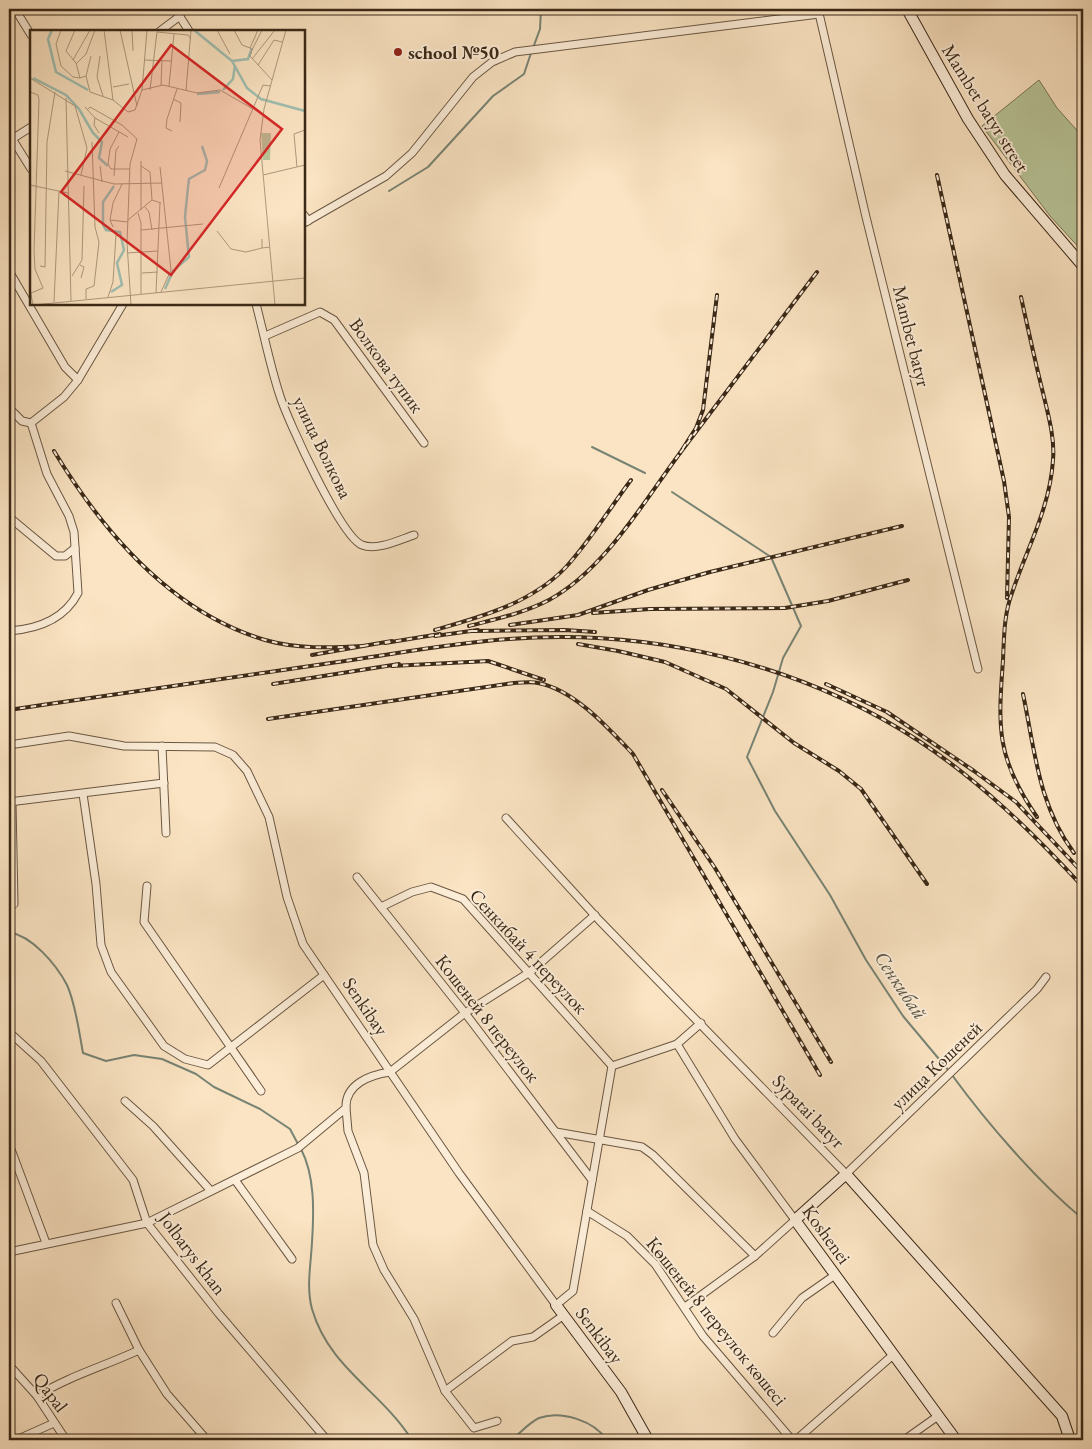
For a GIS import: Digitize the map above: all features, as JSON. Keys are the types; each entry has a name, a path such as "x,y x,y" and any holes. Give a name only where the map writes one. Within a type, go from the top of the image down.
{"street":[{"path":"15,9 30,33"},
{"path":"175,9 188,30"},
{"name":"Mambet batyr street","path":"907,9 968,119 1005,175 1083,266"},
{"path":"305,220 386,176 412,153 456,95 473,77 492,62 515,52 818,11"},
{"name":"Mambet batyr","path":"818,11 866,217 978,669"},
{"path":"161,30 180,16"},
{"path":"30,128 11,140 30,168"},
{"path":"9,270 65,367 78,380"},
{"path":"32,423 64,397 78,380 122,305"},
{"name":"улица Волкова","path":"256,305 280,397 321,487 352,538 362,545 370,546 387,544 414,535"},
{"name":"Волкова тупик","path":"264,336 320,312 334,320 424,443"},
{"path":"9,408 22,421 32,423"},
{"path":"9,631 42,626 56,618 73,602 79,584 69,516 47,474 32,423"},
{"path":"9,517 56,556 65,556 75,548"},
{"name":"Senkibay","path":"9,745 69,736 124,746 215,747 233,754 247,771 270,817 287,898 303,944 459,1174 621,1392 648,1440"},
{"path":"162,746 166,833"},
{"path":"14,904 11,802 164,783"},
{"path":"83,794 96,884 101,945 110,972 164,1046 185,1059 208,1065 324,975"},
{"name":"Sypatai batyr","path":"506,818 594,916 701,1023 846,1174 1062,1416 1070,1440"},
{"name":"Кошеней 8 переулок","path":"357,877 592,1180"},
{"path":"147,886 144,922 195,994 228,1048 261,1092"},
{"name":"Сенкибай 4 переулок","path":"381,907 412,892 431,887 463,899 612,1066"},
{"path":"497,1422 474,1428 445,1390 414,1319 384,1270 374,1245 364,1173 348,1130 346,1100 349,1092 358,1084 374,1074 390,1072 464,1013 530,972 594,916"},
{"name":"улица Кошеней","path":"846,1174 1038,989 1046,977"},
{"path":"556,1306 573,1291 612,1066 677,1044 701,1023"},
{"name":"Jolbarys khan","path":"9,1032 41,1062 133,1180 147,1223 218,1314 327,1440"},
{"name":"Koshenei","path":"677,1044 735,1139 956,1440"},
{"path":"125,1101 153,1126 211,1191"},
{"path":"9,1252 147,1223 298,1148 346,1108"},
{"path":"556,1132 642,1148 653,1155 755,1256"},
{"path":"9,1144 46,1243"},
{"path":"685,1306 755,1256 846,1174"},
{"path":"235,1180 292,1259"},
{"name":"Көшеней 8 переулок көшесі","path":"587,1211 627,1236 655,1264 685,1306 703,1336 794,1440"},
{"path":"773,1333 802,1298 835,1275"},
{"path":"116,1303 139,1350 167,1394 207,1440"},
{"path":"445,1390 512,1342 533,1337 564,1315"},
{"path":"37,1396 62,1380 108,1365 139,1350"},
{"path":"794,1440 893,1355"},
{"name":"Qapal","path":"9,1365 37,1396 66,1440"},
{"path":"904,1440 938,1416"},
{"path":"16,1440 54,1423"}],"green space":[{"path":"1039,80 1057,108 1083,137 1083,252 1050,216 982,126"}],"waterway":[{"path":"533,48 540,29 541,9"},
{"path":"389,191 428,167 493,96 524,74 531,53"},
{"path":"592,447 645,473"},
{"name":"Сенкибай","path":"672,492 771,557 801,626 783,658 773,692 747,757 775,811 830,895 866,960 903,1016 949,1071"},
{"path":"9,932 35,945 57,968 67,985 73,1001 83,1053 106,1061 134,1055 162,1059 196,1074 214,1087 260,1109 290,1129 298,1144"},
{"name":"Сенкибай","path":"952,1075 1013,1151 1083,1219"},
{"path":"301,1149 309,1171 313,1206 309,1284 310,1301 320,1330 330,1347 343,1363 386,1407 412,1440"},
{"path":"511,1440 539,1418 557,1415 567,1416 586,1423 594,1427 607,1440"}],"railway":[{"path":"937,175 1004,481 1009,517 1007,598"},
{"path":"717,295 703,410 696,428 680,453 817,272"},
{"path":"1021,297 1051,426 1053,460 1051,478 1043,511 1007,609 1000,705 1003,742 1007,759 1014,777 1037,817"},
{"path":"54,451 94,511 118,539 170,589 199,610 231,627 277,643 314,647 363,646 312,655"},
{"path":"469,626 530,609 569,587 605,553 621,534 680,453"},
{"path":"435,630 505,607 538,590 552,580 583,547 631,480"},
{"path":"510,625 578,615 648,590 710,572 902,526"},
{"path":"593,613 650,609 785,608 828,601 908,580"},
{"path":"435,636 478,630"},
{"path":"472,631 565,630 595,632"},
{"path":"385,643 440,634"},
{"path":"9,710 487,641 562,637 616,639 669,646 722,657 774,672 824,691 873,714 919,741 985,791 1045,847 1083,887"},
{"path":"363,646 392,641"},
{"path":"578,644 665,662 726,689 794,743 839,771 861,789 927,884"},
{"path":"392,666 488,661 544,680"},
{"path":"273,684 399,664"},
{"path":"268,719 529,682 552,687 578,702 613,733 633,754 820,1075"},
{"path":"826,684 887,712 974,771 1016,802 1083,873"},
{"path":"1023,694 1045,796 1062,834 1074,853"},
{"path":"662,790 715,868 831,1062"}],"place":[{"name":"school №50","path":"398,52"}]}
